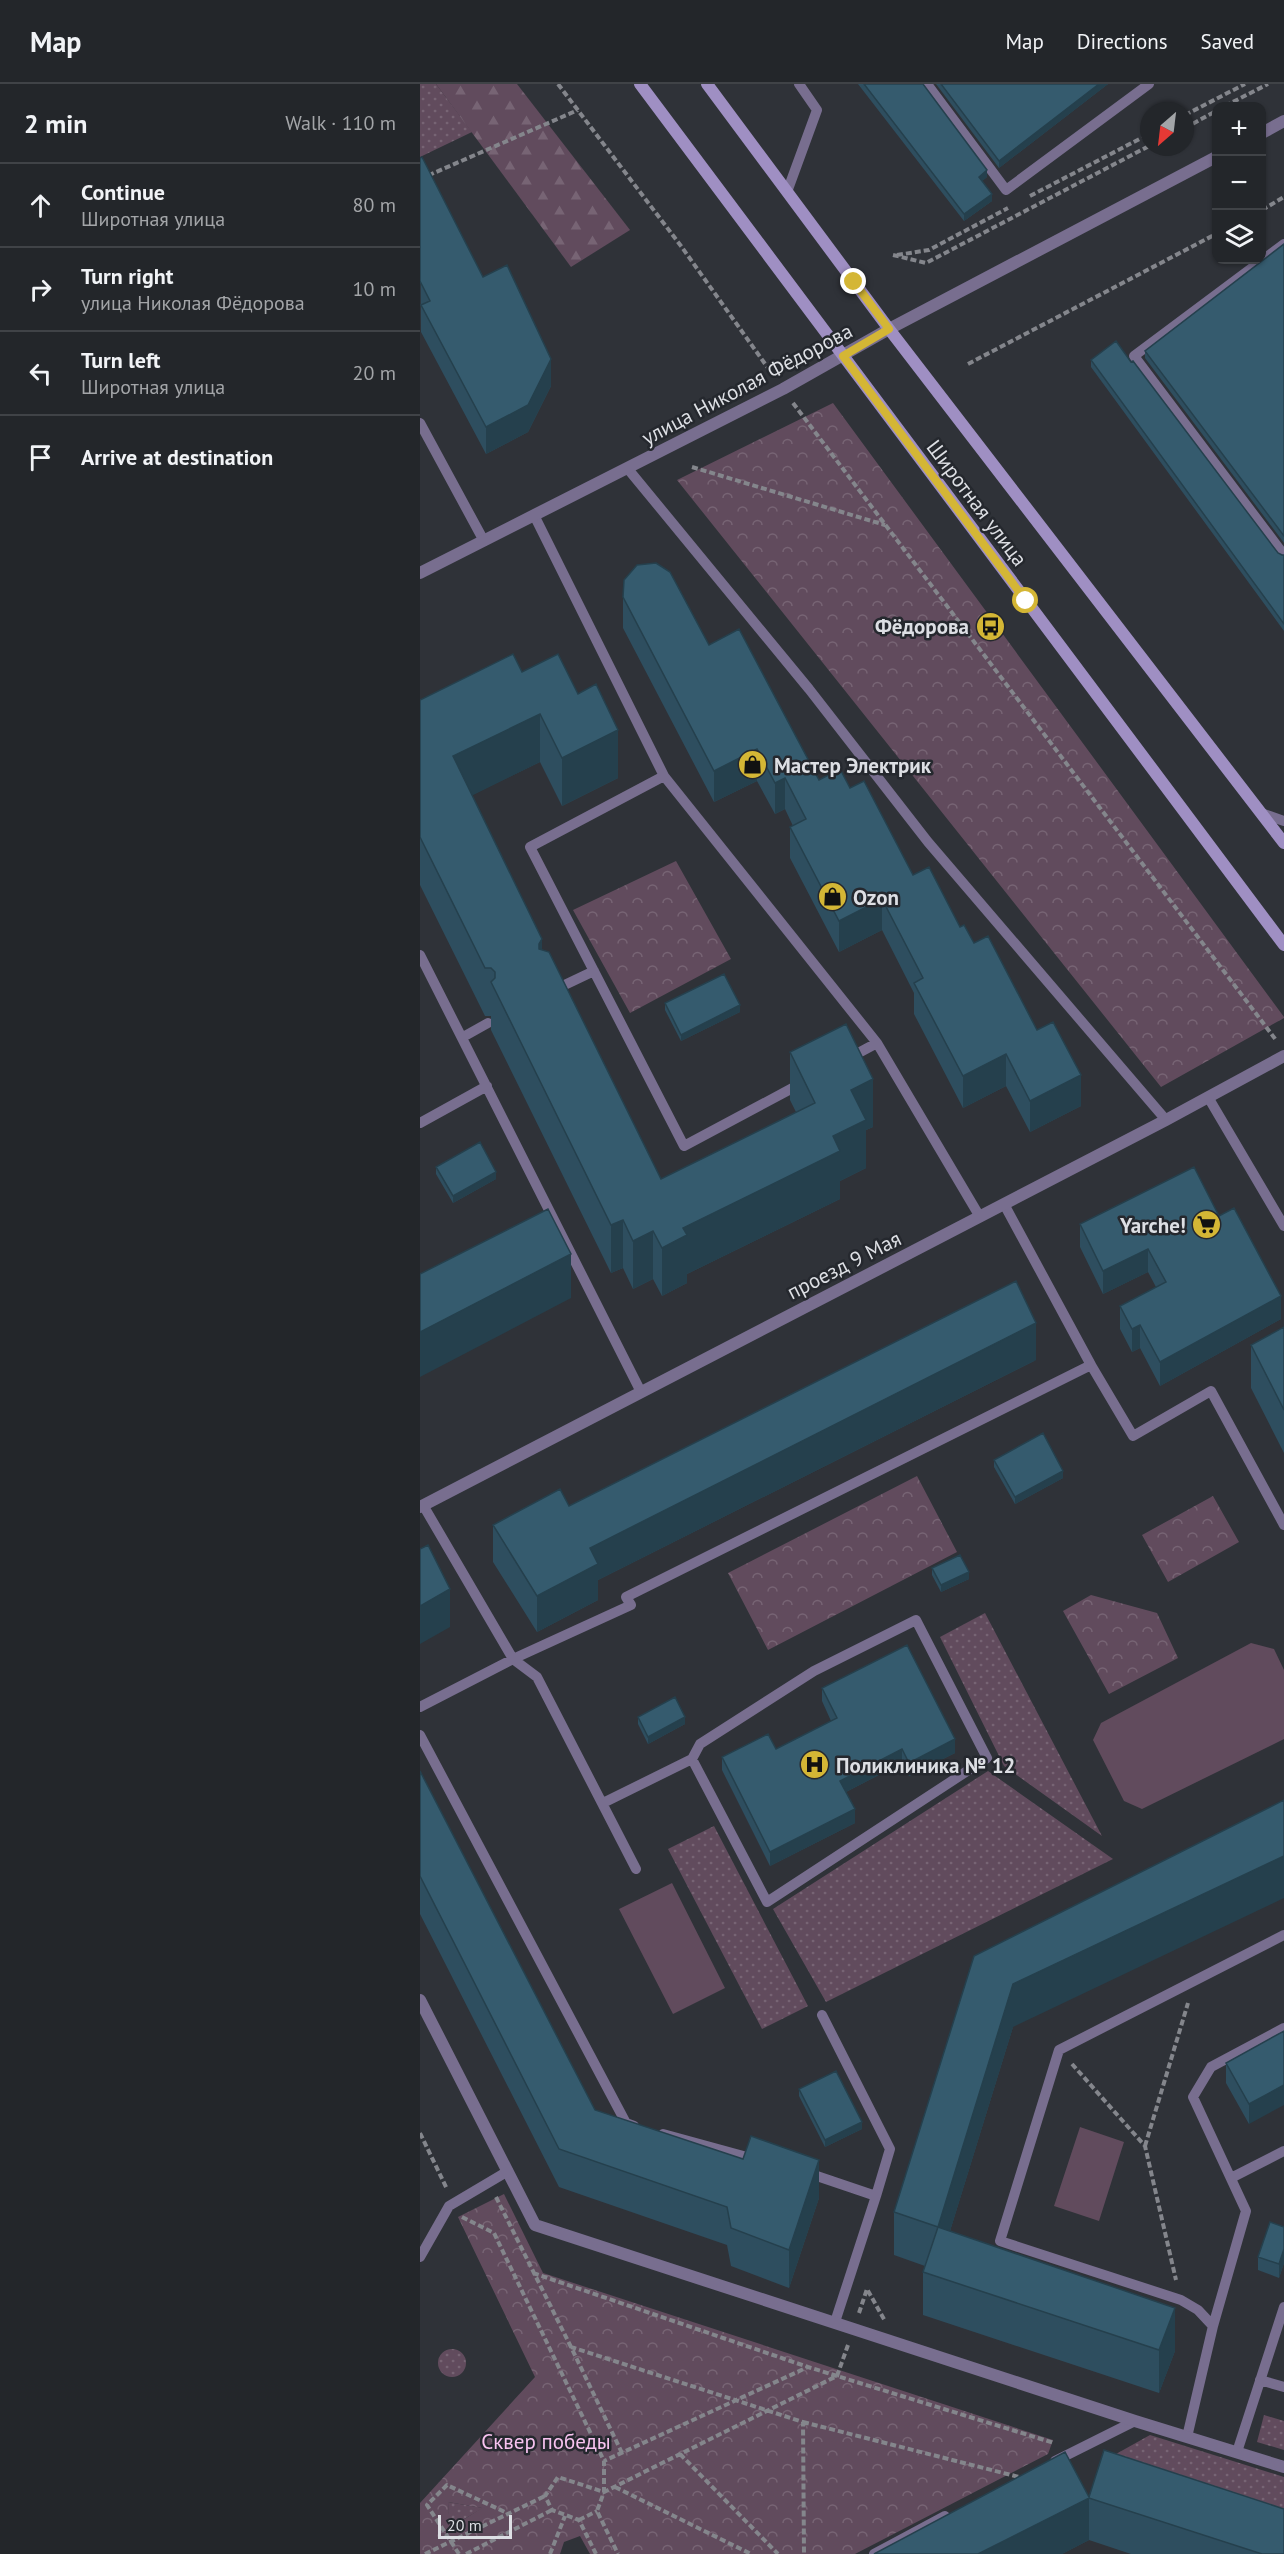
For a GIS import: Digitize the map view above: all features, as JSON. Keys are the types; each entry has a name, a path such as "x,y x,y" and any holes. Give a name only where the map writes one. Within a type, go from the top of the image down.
{"main road":[{"name":"Широтная улица","path":"640,84 1284,945"},
{"name":"Широтная улица","path":"707,84 889,329 1284,843"}],"street":[{"path":"1266,131 1284,122"},
{"name":"улица Николая Фёдорова","path":"420,573 783,389 889,329 1212,159"},
{"name":"проезд 9 Мая","path":"422,1506 1166,1120 1284,1056"},
{"path":"420,2000 535,2225 1135,2421 1284,2467"}],"lane":[{"path":"787,192 817,110 799,84"},
{"path":"927,84 1006,190 1149,84"},
{"path":"1284,244 1134,356 1284,555"},
{"path":"420,423 484,541"},
{"path":"628,469 809,689 928,842 1166,1120"},
{"path":"534,515 664,776 877,1043 980,1217"},
{"path":"664,776 530,847 684,1146 808,1079"},
{"path":"1261,813 1284,821"},
{"path":"420,955 641,1392"},
{"path":"546,993 594,971"},
{"path":"420,981 430,975"},
{"path":"462,1037 488,1023"},
{"path":"840,1063 877,1043"},
{"path":"420,1123 487,1086"},
{"path":"1208,1097 1284,1226"},
{"path":"1005,1204 1091,1365 1133,1436 1211,1391 1284,1525"},
{"path":"420,1707 513,1659 631,1605 626,1597 1091,1365"},
{"path":"422,1506 513,1659 537,1677 636,1869"},
{"path":"603,1803 692,1759 700,1744 813,1671 915,1620 987,1758 766,1902 692,1759"},
{"path":"420,1735 626,2123 766,2162"},
{"path":"1214,2326 1198,2310 1181,2300 1000,2241 1059,2050 1284,1935"},
{"path":"822,2016 890,2149 835,2322"},
{"path":"1187,2437 1214,2326 1246,2211 1193,2097 1211,2067 1284,2028"},
{"path":"1231,2178 1284,2151"},
{"path":"797,2170 876,2196"},
{"path":"420,2257 449,2206 508,2171"},
{"path":"1237,2452 1284,2307"},
{"path":"1260,2380 1284,2388"},
{"path":"1048,2464 1135,2421"},
{"path":"874,2554 957,2510"}],"path":[{"path":"558,84 681,246 783,389 885,525 1279,1044"},
{"path":"1194,110 1245,84"},
{"path":"1233,102 1268,84"},
{"path":"420,179 578,110"},
{"path":"1194,123 1212,113"},
{"path":"893,255 926,263 1140,151"},
{"path":"1266,208 1284,197"},
{"path":"968,364 1212,236"},
{"path":"692,467 885,525"},
{"path":"1145,2146 1194,1981"},
{"path":"1059,2050 1145,2146 1181,2300"},
{"path":"420,2133 463,2218 494,2233 604,2462 604,2492 597,2511 579,2520"},
{"path":"488,2182 622,2453"},
{"path":"425,2554 544,2496 558,2477 604,2492 837,2376 533,2273"},
{"path":"571,2347 803,2422 1019,2477"},
{"path":"604,2462 808,2367"},
{"path":"803,2422 804,2554"},
{"path":"680,2454 778,2554"},
{"path":"459,2554 428,2505 447,2485 507,2513"},
{"path":"615,2486 751,2554"},
{"path":"544,2496 552,2510 579,2520 596,2554"},
{"path":"466,2554 552,2510"},
{"path":"597,2511 618,2554"},
{"path":"550,2554 565,2515"}],"green space":[{"path":"420,84 436,84 472,132 420,157"},
{"path":"436,84 517,84 630,230 571,267"},
{"path":"833,403 1284,1018 1161,1087 677,480"},
{"path":"676,861 731,959 630,1013 573,910"},
{"path":"917,1476 957,1552 768,1650 728,1573"},
{"path":"1213,1496 1239,1542 1168,1582 1142,1535"},
{"path":"1091,1595 1157,1613 1178,1658 1109,1694 1063,1611"},
{"path":"985,1613 1102,1836 1004,1766 940,1637"},
{"path":"1251,1643 1274,1649 1284,1670 1284,1739 1142,1809 1124,1801 1093,1740 1101,1723"},
{"path":"988,1771 1113,1859 826,2002 773,1909"},
{"path":"714,1826 808,2006 762,2029 668,1849"},
{"path":"672,1883 725,1988 673,2014 619,1909"},
{"path":"1080,2127 1124,2142 1099,2221 1054,2206"},
{"name":"Сквер победы","path":"504,2194 543,2273 1053,2440 1048,2454 855,2554 590,2554 580,2536 564,2542 560,2554 420,2554 420,2503 535,2377 458,2217","holes":["448,2502 482,2508 450,2528"]},
{"path":"452,2349 462,2353 466,2363 462,2373 452,2377 442,2373 438,2363 442,2353"},
{"path":"1264,2415 1284,2421 1284,2450 1257,2442"},
{"path":"1150,2435 1284,2477 1284,2510 1116,2454"},
{"path":"448,2502 483,2508 449,2528"}],"building":[{"path":"864,84 923,84 987,170 979,177 992,194 964,214"},
{"path":"941,84 1099,84 999,161"},
{"path":"422,157 483,277 507,265 551,359 528,405 486,427 421,305 430,301 420,281 420,158"},
{"path":"1284,244 1284,536 1145,351 1258,264 1266,264 1266,258"},
{"path":"1116,341 1278,553 1284,555 1284,624 1091,360"},
{"path":"656,563 670,572 709,645 739,629 819,780 840,769 850,788 864,781 913,875 929,867 960,927 964,925 974,943 988,936 1037,1030 1053,1022 1081,1075 1030,1101 1006,1054 963,1076 914,983 923,978 882,899 839,921 790,827 806,819 785,778 775,783 757,749 714,771 623,597 624,580 637,565"},
{"path":"513,654 522,672 558,654 578,694 596,684 618,730 562,758 540,714 453,756 542,939 539,949 549,952 661,1179 815,1103 790,1052 846,1024 873,1079 851,1090 866,1120 833,1136 840,1151 683,1228 687,1235 662,1248 653,1231 633,1241 623,1220 611,1225 491,982 495,978 495,972 491,968 485,968 420,837 420,700"},
{"path":"724,974 740,1005 681,1035 665,1003"},
{"path":"480,1142 496,1172 453,1196 436,1167"},
{"path":"1194,1167 1219,1216 1234,1208 1281,1296 1160,1362 1140,1325 1132,1329 1120,1306 1166,1282 1148,1249 1103,1271 1080,1224"},
{"path":"548,1209 571,1254 420,1332 420,1274"},
{"path":"1016,1281 1036,1323 590,1548 598,1564 537,1596 493,1525 560,1489 569,1506"},
{"path":"1284,1327 1284,1410 1251,1345"},
{"path":"1043,1433 1063,1471 1015,1497 994,1460"},
{"path":"428,1545 450,1589 420,1606 420,1549"},
{"path":"960,1555 969,1572 941,1585 932,1568"},
{"path":"907,1645 955,1739 909,1763 902,1749 840,1781 855,1809 770,1852 722,1757 768,1734 776,1749 837,1718 822,1688"},
{"path":"675,1697 685,1717 648,1737 638,1717"},
{"path":"420,1771 595,2110 743,2159 751,2136 819,2160 789,2250 731,2228 727,2207 559,2149 420,1876"},
{"path":"1284,1800 1284,1856 1013,1984 938,2227 894,2212 974,1956"},
{"path":"1284,2031 1284,2085 1249,2104 1226,2063"},
{"path":"836,2071 862,2122 825,2140 799,2089"},
{"path":"1270,2222 1284,2227 1284,2249 1279,2264 1258,2257"},
{"path":"938,2227 1175,2308 1159,2350 923,2272"},
{"path":"1104,2450 1284,2509 1284,2554 1262,2554 1089,2498 978,2554 874,2554 1065,2452 1089,2497"}],"place":[{"name":"Фёдорова","path":"990,626"},
{"name":"Мастер Электрик","path":"753,765"},
{"name":"Ozon","path":"832,897"},
{"name":"Yarche!","path":"1207,1225"},
{"name":"Поликлиника № 12","path":"815,1765"}],"route":[{"path":"854,282 889,329 843,356 1026,601"}]}
